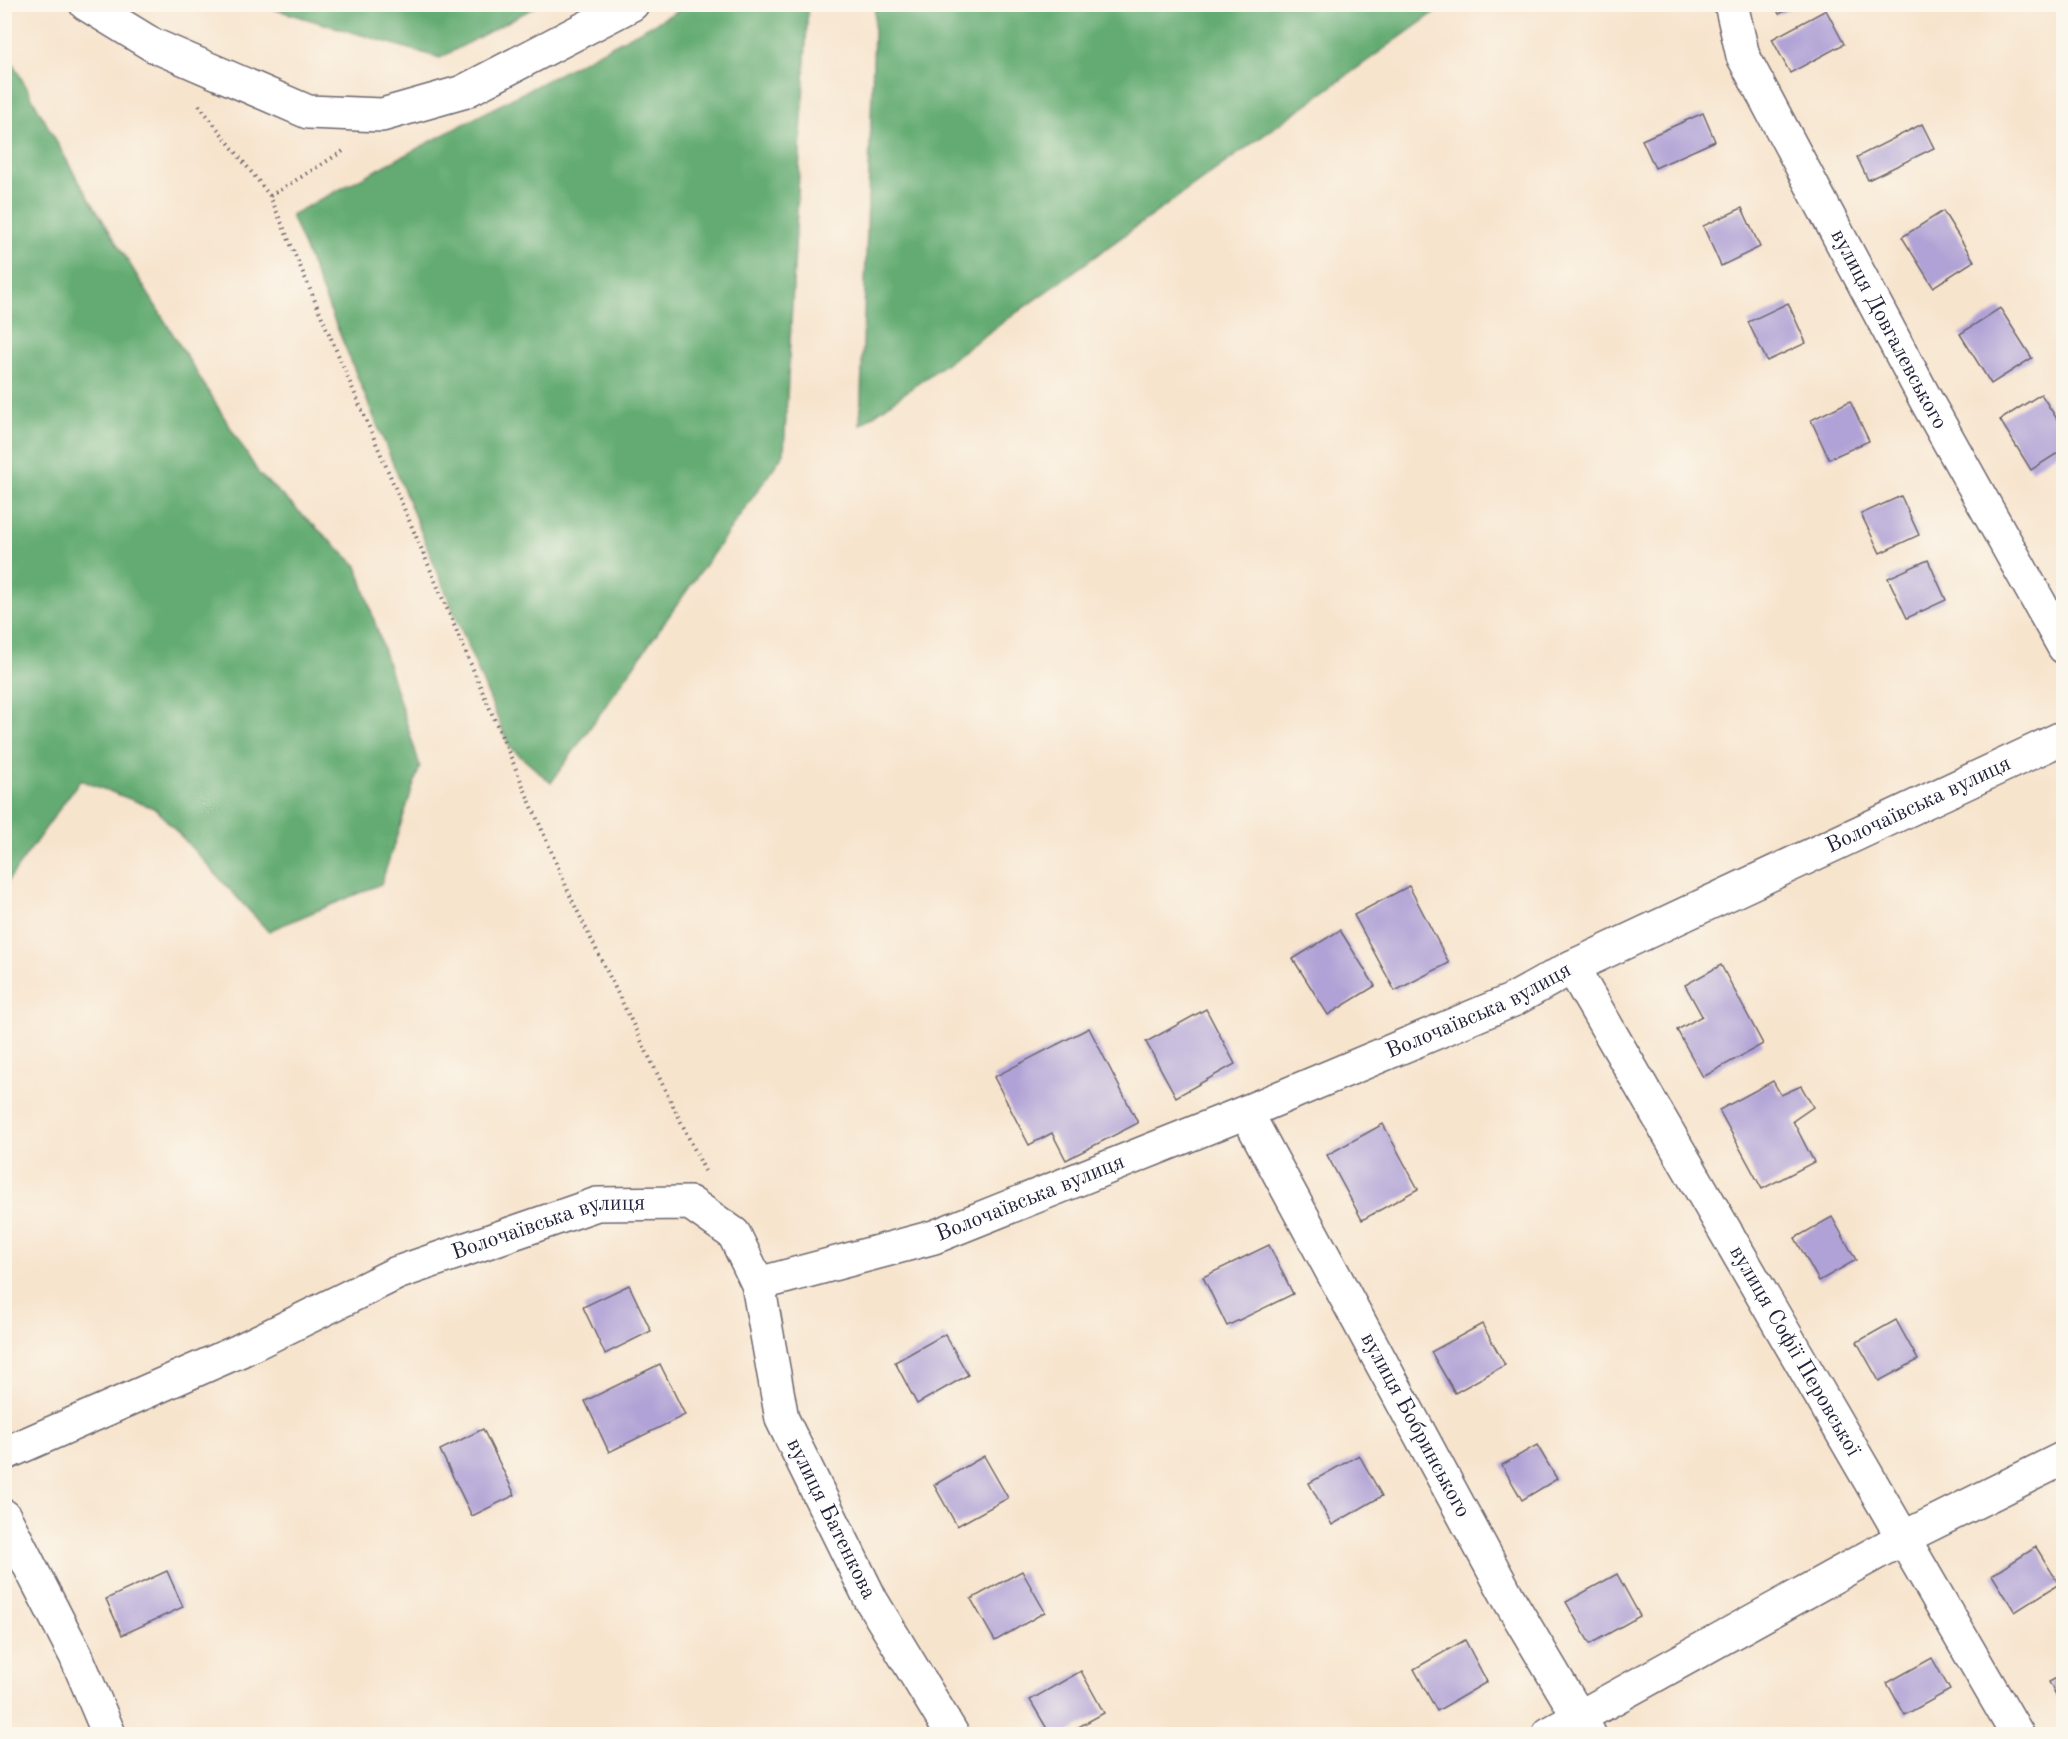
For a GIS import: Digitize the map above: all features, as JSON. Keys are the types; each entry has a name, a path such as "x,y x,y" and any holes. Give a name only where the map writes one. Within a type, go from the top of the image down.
{"street":[{"path":"86,4 153,45 308,112 382,115 463,92 632,4"},
{"name":"вулиця Довгалевського","path":"1731,4 1743,56 1927,402 2064,647"},
{"name":"Волочаївська вулиця","path":"4,1454 238,1351 397,1273 597,1204 690,1203 734,1234 758,1284 934,1237 1246,1112 1513,1000 1572,967 2064,736"},
{"name":"вулиця Софії Перовської","path":"1572,967 2017,1734"},
{"name":"вулиця Бобринського","path":"1246,1112 1510,1601 1584,1726"},
{"name":"вулиця Батенкова","path":"758,1284 782,1419 872,1600 952,1734"},
{"path":"1549,1734 1584,1726 1904,1538 2064,1458"},
{"path":"4,1516 76,1656 109,1734"}],"path":[{"path":"197,101 270,196 572,900 646,1047 710,1182"}],"green space":[{"path":"539,4 440,58 260,5"},
{"path":"691,4 808,5 784,453 551,783 509,746 291,215"},
{"path":"875,4 1445,5 860,425"},
{"path":"5,49 75,175 259,474 357,566 420,766 381,884 268,931 156,809 80,780 5,885"}],"building":[{"path":"1774,4 1799,4 1779,14"},
{"path":"1826,10 1844,44 1790,73 1772,39"},
{"path":"1703,113 1715,141 1655,168 1642,140"},
{"path":"1922,124 1934,148 1868,180 1857,157"},
{"path":"1742,208 1760,247 1721,266 1703,226"},
{"path":"1943,211 1974,261 1933,287 1902,237"},
{"path":"1788,303 1806,343 1767,361 1748,322"},
{"path":"2000,308 2032,358 1991,384 1960,334"},
{"path":"2041,394 2064,430 2064,449 2031,470 2000,420"},
{"path":"1850,401 1869,441 1829,459 1811,420"},
{"path":"1901,496 1919,535 1880,553 1861,514"},
{"path":"1928,560 1946,600 1907,618 1888,578"},
{"path":"1409,886 1449,963 1395,991 1354,915"},
{"path":"1340,930 1375,986 1328,1015 1293,959"},
{"path":"1721,965 1763,1044 1703,1077 1677,1030 1702,1016 1685,985"},
{"path":"1206,1009 1235,1064 1176,1097 1146,1042"},
{"path":"1089,1028 1138,1123 1066,1160 1052,1133 1029,1145 994,1077"},
{"path":"1773,1081 1781,1095 1801,1086 1813,1107 1793,1121 1814,1162 1762,1189 1719,1110"},
{"path":"1383,1124 1418,1189 1362,1220 1327,1155"},
{"path":"1832,1217 1856,1260 1819,1281 1795,1238"},
{"path":"1269,1245 1293,1294 1227,1326 1203,1277"},
{"path":"629,1285 651,1331 605,1354 583,1307"},
{"path":"1896,1320 1918,1360 1879,1381 1857,1342"},
{"path":"1482,1324 1505,1365 1455,1393 1431,1352"},
{"path":"945,1334 968,1375 917,1404 895,1362"},
{"path":"660,1364 685,1415 609,1452 585,1401"},
{"path":"483,1429 515,1495 472,1516 440,1450"},
{"path":"1537,1445 1557,1479 1522,1500 1502,1465"},
{"path":"1359,1455 1382,1496 1332,1525 1309,1483"},
{"path":"984,1456 1008,1498 957,1526 934,1485"},
{"path":"2036,1547 2059,1584 2015,1612 1992,1575"},
{"path":"167,1571 183,1607 122,1635 106,1599"},
{"path":"1022,1571 1045,1612 995,1641 971,1599"},
{"path":"1617,1574 1640,1616 1590,1644 1566,1602"},
{"path":"1465,1640 1487,1682 1437,1711 1414,1669"},
{"path":"1932,1658 1950,1690 1905,1715 1887,1683"},
{"path":"1081,1671 1104,1713 1066,1734 1050,1734 1030,1700"},
{"path":"2064,1674 2064,1709 2049,1682"}]}
